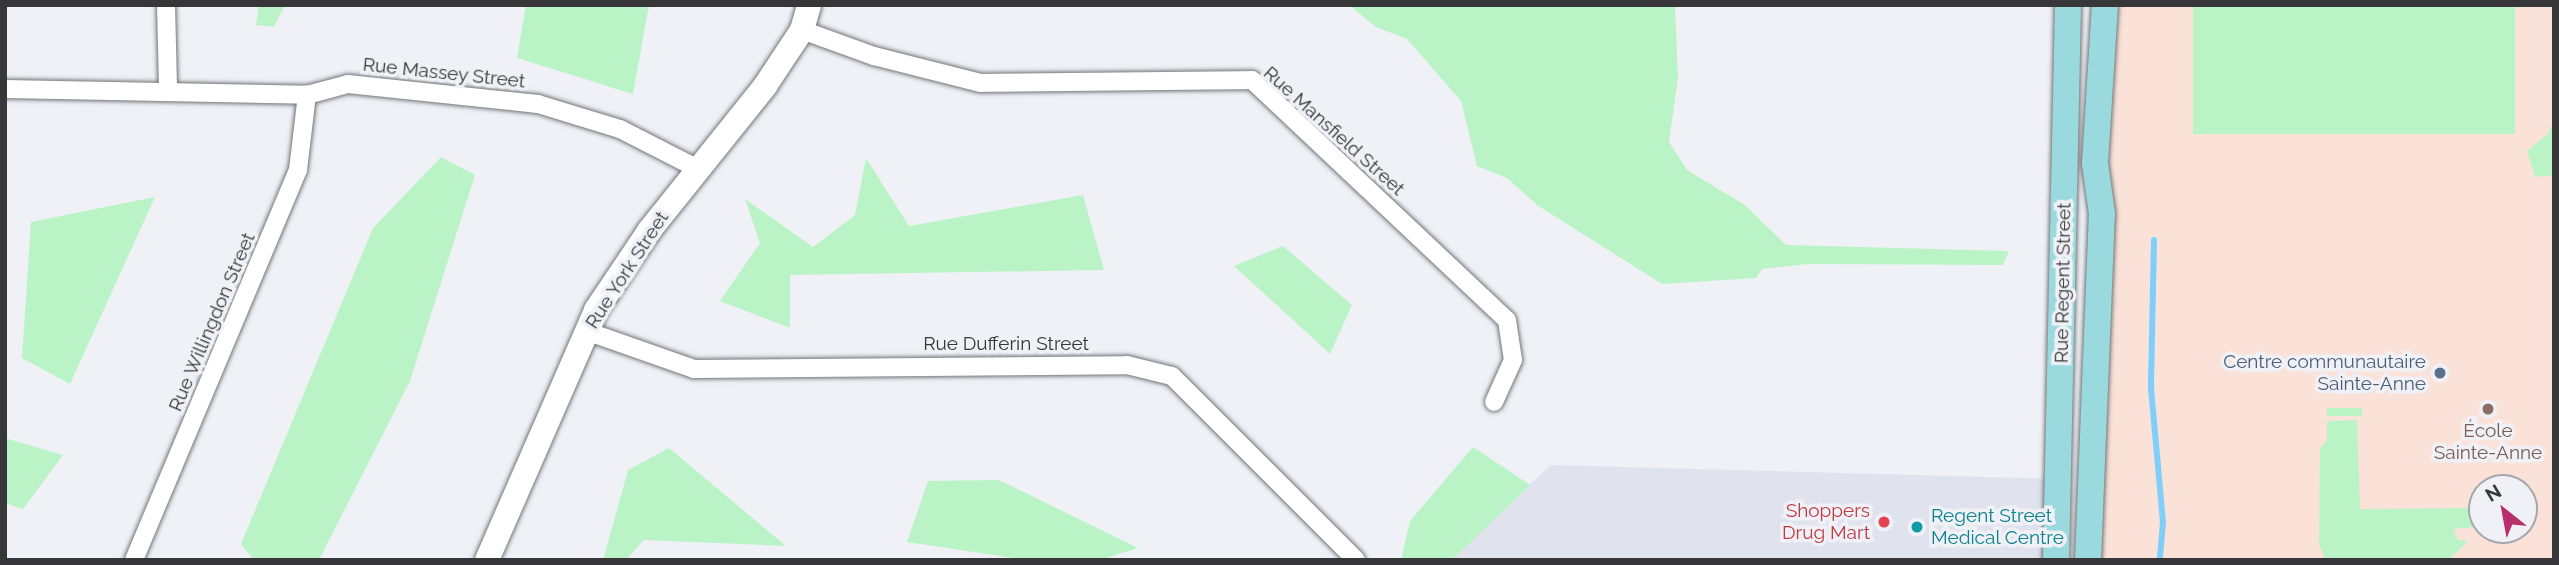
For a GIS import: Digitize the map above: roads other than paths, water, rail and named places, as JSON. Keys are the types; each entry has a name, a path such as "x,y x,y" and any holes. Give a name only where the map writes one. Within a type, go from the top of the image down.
{"main road":[{"path":"2098,84 2105,5"},
{"path":"2068,18 2089,53 2098,84"},
{"name":"Rue Regent Street","path":"2056,560 2068,18"},
{"name":"Rue Regent Street","path":"2088,560 2089,457 2102,223 2095,163 2098,84"},
{"path":"2061,383 2079,400 2089,457"}],"street":[{"path":"166,5 168,89"},
{"name":"Rue York Street","path":"487,560 586,331 642,240 802,30 809,5"},
{"name":"Rue Mansfield Street","path":"802,30 874,56 981,83 1252,80 1507,320 1513,360 1494,402"},
{"name":"Rue Massey Street","path":"5,89 168,89 307,94 348,84 538,104 620,130 698,169"},
{"name":"Rue Willingdon Street","path":"134,560 298,170 307,94"},
{"name":"Rue Dufferin Street","path":"586,331 694,369 1127,365 1172,376 1356,560"}],"waterway":[{"path":"2154,240 2151,388 2163,522 2160,560"}],"place":[{"name":"Centre communautaire Sainte-Anne","path":"2440,373"},
{"name":"École Sainte-Anne","path":"2488,409"},
{"name":"Shoppers Drug Mart","path":"1884,522"},
{"name":"Regent Street Medical Centre","path":"1917,527"}]}
